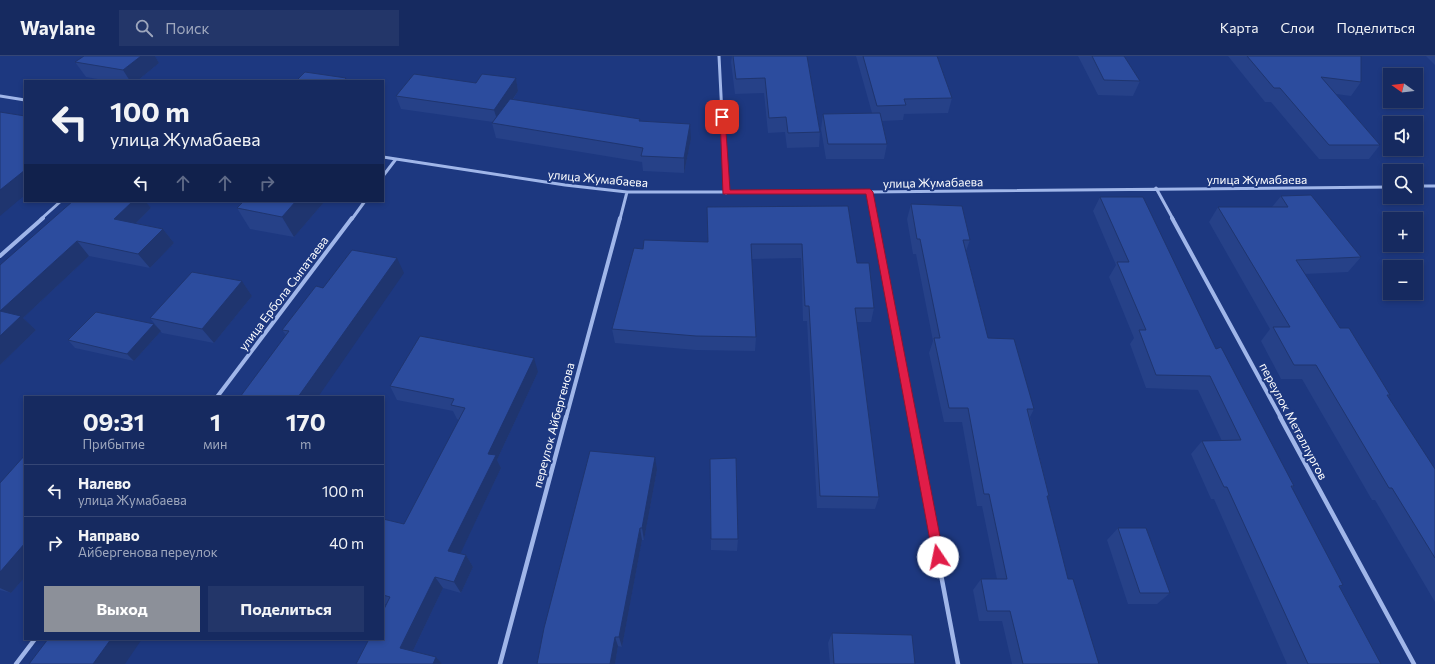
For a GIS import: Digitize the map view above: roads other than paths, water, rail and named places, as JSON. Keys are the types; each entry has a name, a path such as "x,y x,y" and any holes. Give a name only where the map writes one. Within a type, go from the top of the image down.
{"street":[{"path":"719,56 726,193"},
{"path":"0,96 24,100"},
{"name":"улица Жумабаева","path":"384,158 565,185 627,192 726,193 1383,187"},
{"path":"384,175 396,159"},
{"path":"1423,186 1435,186"},
{"name":"переулок Металлургов","path":"1156,188 1414,664"},
{"name":"переулок Айбергенова","path":"500,664 627,192"},
{"path":"870,192 958,664"},
{"path":"0,256 60,202"},
{"name":"улица Ербола Сыпатаева","path":"218,396 364,202"},
{"path":"16,664 34,640"}]}
